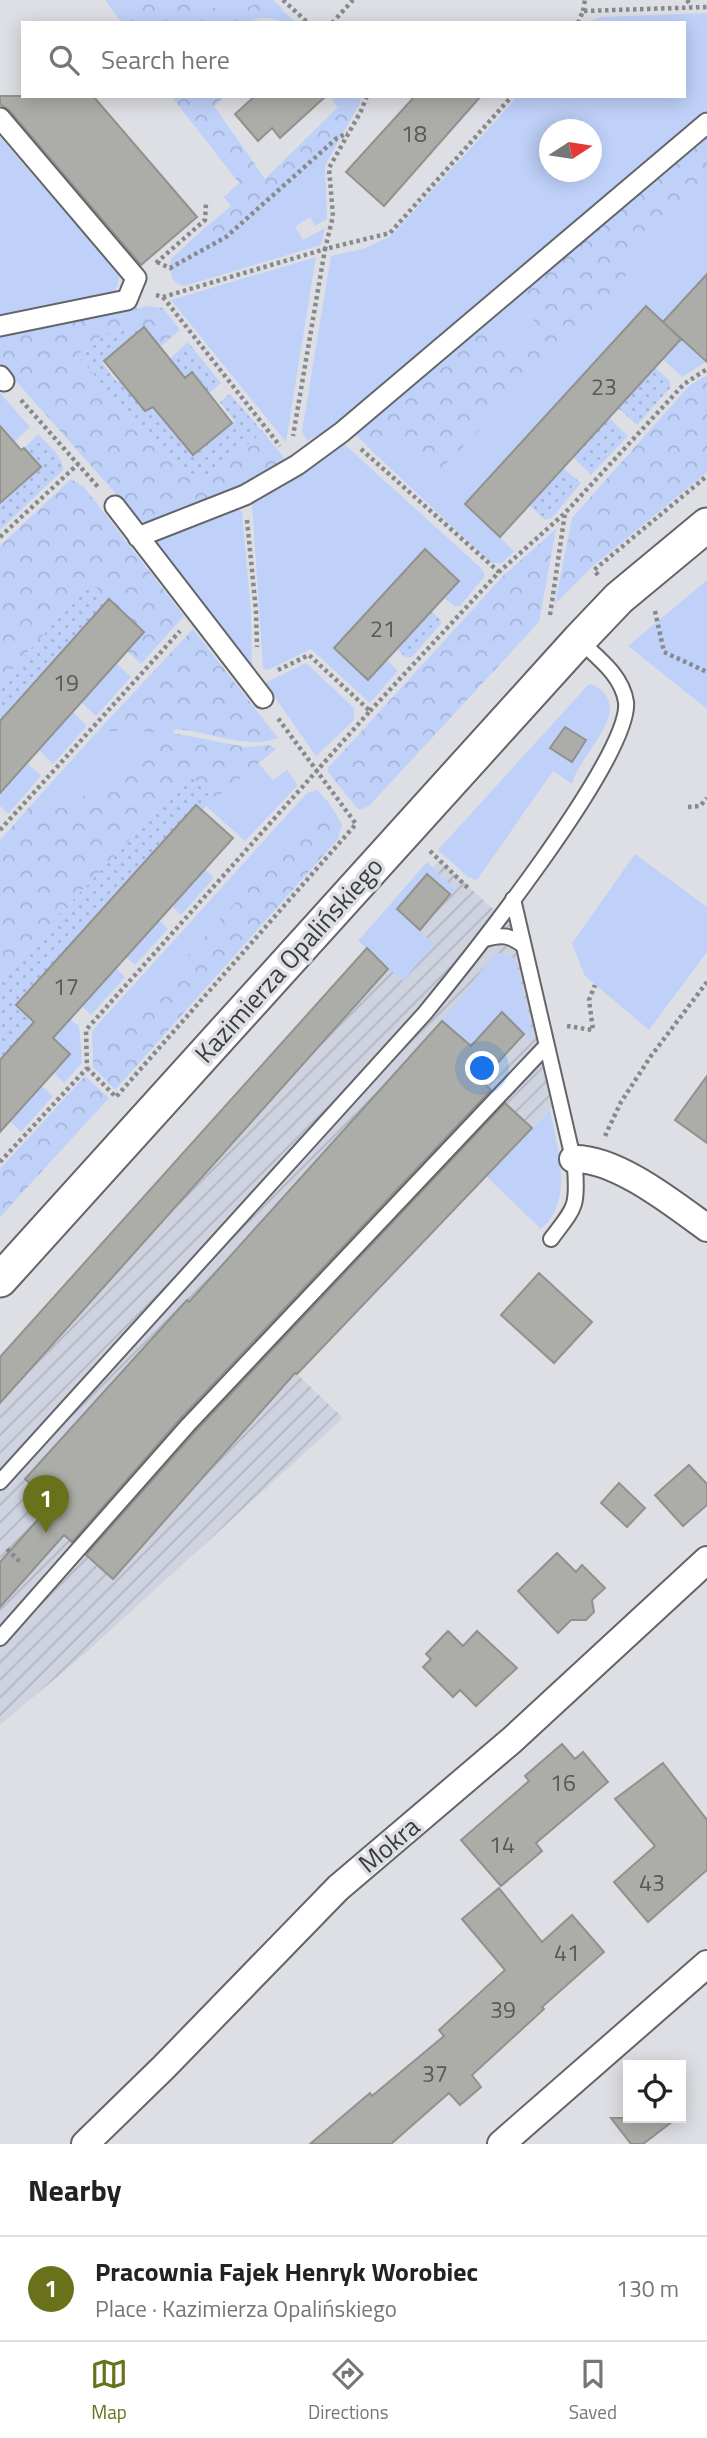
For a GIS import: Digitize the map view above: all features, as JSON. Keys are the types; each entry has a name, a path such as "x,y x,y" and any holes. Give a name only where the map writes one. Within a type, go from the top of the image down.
{"street":[{"path":"0,118 134,282 127,300 0,326"},
{"path":"138,537 245,495 342,432 707,123"},
{"path":"108,499 257,688"},
{"name":"Kazimierza Opalińskiego","path":"0,1280 579,640 619,598 707,525"},
{"path":"584,1160 605,1164 667,1199 707,1228"},
{"name":"Mokra","path":"85,2144 338,1888 512,1740 707,1560"},
{"path":"501,2144 707,1964"}],"lane":[{"path":"0,1482 425,1013 485,939 586,796 621,729 626,703 619,679 579,640"},
{"path":"513,899 547,1045 584,1160 573,1209 551,1239"},
{"path":"485,939 500,934 514,938 524,946"},
{"path":"0,1638 188,1425 547,1045"}],"path":[{"path":"283,0 305,21"},
{"path":"334,21 353,0"},
{"path":"579,21 585,0"},
{"path":"687,0 691,6"},
{"path":"583,11 707,7"},
{"path":"293,462 325,249 333,216 329,167 366,98"},
{"path":"163,297 325,249 390,233 510,98"},
{"path":"157,262 170,268 226,237 337,138 349,132"},
{"path":"206,204 205,220 134,282 163,297 293,462"},
{"path":"0,1162 86,1068 86,1030 370,711 499,572 565,513 684,384 707,369"},
{"path":"18,396 108,499"},
{"path":"342,432 499,572"},
{"path":"0,537 78,464"},
{"path":"245,495 256,611 257,688"},
{"path":"550,615 565,513"},
{"path":"655,611 664,652 707,672"},
{"path":"0,831 170,642"},
{"path":"257,688 309,655 370,711"},
{"path":"86,1068 116,1097 356,824 292,738"},
{"path":"688,807 700,806 707,798"},
{"path":"429,851 468,888"},
{"path":"584,1160 651,1056 707,982"},
{"path":"555,1025 593,1030 589,1000 595,985"},
{"path":"7,1549 22,1564"}],"shaded area":[{"path":"439,860 501,916 517,916 559,1100 297,1374 343,1418 82,1656 0,1725 0,1357 367,948"}],"green space":[{"path":"105,0 120,0 130,21 121,21"},
{"path":"120,0 186,0 226,11 259,3 276,5 295,21 260,18 252,21 130,21"},
{"path":"186,0 273,0 284,10 267,6 224,11"},
{"path":"707,13 707,111 326,431 307,441 302,431 331,256 363,249 391,236 516,98 686,98 686,21 590,21 601,17"},
{"path":"173,98 223,98 214,106 265,179 338,107 359,105 342,135 226,237 200,232 231,206 224,197 239,183"},
{"path":"331,98 361,98 359,105 338,107"},
{"path":"342,135 325,166 327,219 315,226 310,217 295,227 303,240 325,228 321,245 184,286 173,279 171,259 200,232 226,237"},
{"path":"707,135 707,192 627,265 621,300 598,310 439,471 409,444 390,439 370,449 355,433 481,325 511,356 538,326 514,297"},
{"path":"0,137 120,275 115,292 0,315"},
{"path":"707,192 707,274 663,322 645,306 465,504 514,551 502,563 491,563 370,449 390,439 409,444 439,470 598,310 621,300 627,265"},
{"path":"316,257 286,442 171,300"},
{"path":"514,297 538,326 511,356 481,325"},
{"path":"149,306 163,308 180,330 160,347 144,327 78,356 151,441 186,472 206,478 263,432 285,459 236,488 200,504 146,522 139,520 0,363 0,333"},
{"path":"144,327 102,363 144,410 156,405 194,454 235,421 220,402 230,394 263,432 206,479 186,472 151,441 77,355 104,334"},
{"path":"681,338 707,361 682,377 663,359"},
{"path":"188,342 221,383 209,393 192,372 182,380 167,361"},
{"path":"655,367 670,381 670,388 637,425 618,408"},
{"path":"707,375 707,472 593,566 555,604 572,518 689,386"},
{"path":"0,393 30,427 14,442 0,426"},
{"path":"609,418 628,436 591,475 573,457"},
{"path":"38,434 58,456 63,470 0,530 0,503 40,467 24,448"},
{"path":"343,443 483,570 485,576 460,606 454,606 444,598 459,581 425,549 334,648 368,680 387,660 397,670 370,703 311,649 268,670 263,669 252,503 305,472"},
{"path":"563,468 581,483 552,518 545,520 529,505"},
{"path":"71,479 84,487 184,616 141,664 127,651 144,632 90,583 0,683 0,546"},
{"path":"237,508 242,512 251,613 252,672 154,543 155,540"},
{"path":"556,529 539,622 369,806 360,810 357,808 328,772 328,768 504,575"},
{"path":"707,580 707,709 628,646"},
{"path":"90,583 109,599 0,721 0,683"},
{"path":"432,611 441,624 412,657 406,658 397,649"},
{"path":"193,629 278,738 252,742 188,730 175,729 173,733 246,747 269,745 276,749 216,798 190,776 57,917 0,983 0,840 33,803 59,807 96,789 172,734 126,730 96,733"},
{"path":"116,663 131,677 96,716 81,702"},
{"path":"306,663 354,708 354,720 316,756 265,683"},
{"path":"591,684 605,693 610,705 608,717 572,784 553,771 477,880 468,877 438,850"},
{"path":"73,712 87,726 53,764 39,750"},
{"path":"126,730 173,733 96,789 59,807 33,803 96,733"},
{"path":"27,763 41,776 8,814 0,806 0,793"},
{"path":"258,763 273,780 287,770 298,785 245,841 206,806"},
{"path":"190,776 216,798 202,810 196,805 16,1005 34,1022 0,1060 0,983 57,917"},
{"path":"317,790 327,801 93,1061 92,1031 307,793"},
{"path":"327,800 342,824 338,839 115,1090 93,1067 93,1061"},
{"path":"635,854 707,907 707,952 649,1030 585,976 572,943"},
{"path":"427,862 455,889 450,894 426,874 397,909 434,944 403,981 358,941"},
{"path":"205,869 214,878 181,915 172,906"},
{"path":"159,920 168,929 135,965 126,957"},
{"path":"499,953 513,957 517,966 532,1031 530,1039 503,1012 471,1046 442,1021 492,957"},
{"path":"116,968 125,977 91,1015 82,1006"},
{"path":"70,1019 79,1026 82,1063 64,1083 53,1072 70,1054 53,1038"},
{"path":"85,1076 109,1098 0,1217 0,1169"},
{"path":"41,1085 53,1096 21,1132 10,1121"},
{"path":"550,1110 559,1156 561,1188 558,1203 541,1229 487,1177"}],"building":[{"path":"0,96 95,98 197,217 141,265 9,110 0,104"},
{"path":"253,98 324,98 280,138 272,128 258,141 235,114"},
{"path":"413,98 479,98 384,206 346,172"},
{"path":"707,274 707,362 663,322"},
{"path":"646,306 681,339 500,537 465,504"},
{"path":"144,327 185,378 192,372 232,423 193,455 153,407 145,411 104,361"},
{"path":"0,426 21,450 24,448 41,467 0,503"},
{"path":"425,549 459,581 368,680 334,648"},
{"path":"109,599 144,632 0,793 0,721"},
{"path":"565,727 586,740 572,762 550,748"},
{"path":"196,805 233,838 53,1038 70,1054 0,1132 0,1060 34,1022 16,1005"},
{"path":"427,874 450,894 420,930 397,909"},
{"path":"367,948 388,969 0,1403 0,1357"},
{"path":"502,1012 524,1034 481,1081 491,1090 181,1418 72,1542 64,1535 0,1607 0,1562 52,1504 25,1479 187,1300 189,1302 442,1021 471,1046"},
{"path":"707,1076 707,1143 675,1120"},
{"path":"505,1103 532,1128 297,1374 295,1373 113,1579 86,1555 195,1432"},
{"path":"539,1273 592,1322 554,1363 501,1315"},
{"path":"689,1465 707,1484 707,1505 683,1526 655,1495"},
{"path":"619,1483 645,1508 627,1527 601,1503"},
{"path":"557,1553 576,1572 582,1565 605,1588 592,1600 594,1612 586,1620 571,1620 558,1633 518,1591"},
{"path":"448,1631 463,1646 477,1631 517,1668 476,1706 460,1690 453,1697 423,1667 431,1659 426,1654"},
{"path":"562,1744 575,1759 583,1752 608,1782 536,1843 542,1851 501,1886 461,1840 529,1781 525,1776"},
{"path":"663,1763 707,1820 707,1870 648,1922 614,1882 655,1846 615,1799"},
{"path":"499,1888 542,1942 572,1915 604,1952 472,2075 481,2087 460,2105 449,2093 391,2144 310,2144 444,2036 439,2030 505,1970 462,1919"},
{"path":"611,2118 623,2118 623,2123 670,2123 643,2144 631,2144"}],"place":[{"name":"Pracownia Fajek Henryk Worobiec","path":"46,1533"}]}
